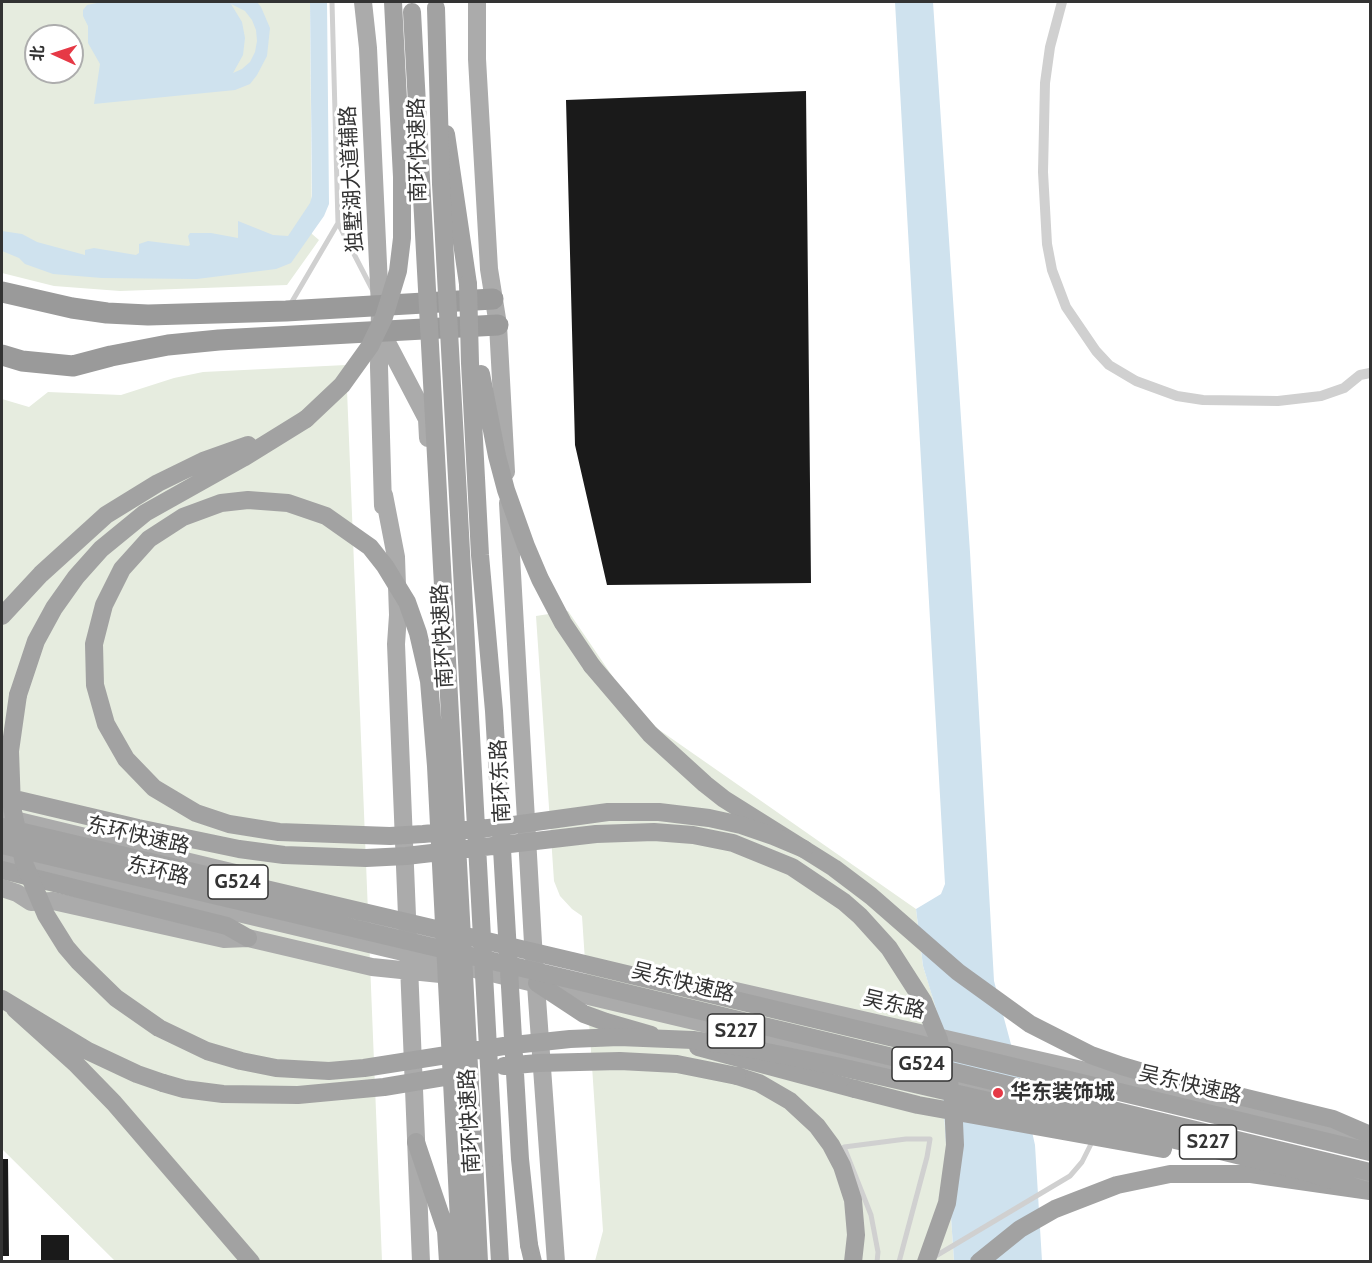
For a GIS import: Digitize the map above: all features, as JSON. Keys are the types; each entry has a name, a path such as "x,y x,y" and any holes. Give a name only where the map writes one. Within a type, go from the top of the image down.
{"highway":[{"path":"393,2 402,214 400,255 394,286 377,332 352,373 319,408 289,430 153,508 122,530 101,549 76,577 54,608 36,641 23,676 14,713 9,770 12,807 24,863 46,915 66,947 103,986 130,1009 175,1037 224,1057 276,1068 311,1071 364,1068 504,1046 570,1039 644,1037 717,1043 1134,1130 1368,1188"},
{"name":"南环快速路","path":"435,5 440,95 442,208 500,1262"},
{"name":"南环快速路","path":"412,7 479,1262"},
{"path":"440,95 490,428 506,490 533,563 563,623 611,691 650,734 724,798 834,868 871,896 975,984 1030,1024 1091,1055 1156,1076 1333,1119 1371,1135"},
{"path":"468,284 480,555 494,711 520,1159 532,1262"},
{"path":"2,292 72,308 107,313 219,314 380,307 493,299"},
{"path":"2,355 22,361 73,366 168,345 219,340 498,325"},
{"path":"2,616 76,541 106,515 134,496 203,461 289,430"},
{"path":"461,1262 440,837 439,825 438,813 436,777 436,766 425,659 407,602 385,566 370,547 356,536 338,523 314,511 274,501 234,501 195,511 160,531 130,558 115,580 100,618 94,658 98,698 112,736 135,769 165,796 196,813 229,824 279,832 390,836 412,835 434,833 444,832 499,827 608,812 659,812 709,818 741,825 804,849"},
{"path":"2,796 138,828 239,849 284,855 366,858 406,856 596,834 654,832 703,837 733,843 792,867 844,902 889,948 923,1001 939,1040 953,1100 955,1145 947,1203 931,1259"},
{"name":"东环快速路","path":"2,827 474,938"},
{"name":"东环快速路","path":"2,845 474,957"},
{"path":"2,870 227,926 248,938"},
{"name":"吴东快速路","path":"474,938 1371,1152"},
{"name":"吴东快速路","path":"474,957 1371,1172"},
{"path":"537,983 584,1014 606,1022 918,1105 1234,1162 1303,1171"},
{"path":"8,1004 75,1063 114,1103 252,1262"},
{"path":"8,1004 88,1051 137,1074 184,1089 223,1094 269,1096 332,1094 505,1066 583,1061 677,1064 737,1076 759,1083 790,1101 816,1125 831,1145 847,1177 853,1200 856,1235 853,1262"},
{"path":"416,1142 446,1231 448,1262"},
{"path":"979,1262 1006,1238 1043,1214 1098,1192 1148,1178 1184,1173 1251,1174 1368,1188"}],"main road":[{"name":"独墅湖大道辅路","path":"363,2 368,48 380,307"},
{"name":"独墅湖大道辅路","path":"368,48 371,2"},
{"path":"472,2 489,269 493,299"},
{"path":"477,2 477,59"},
{"name":"南环东路","path":"493,299 498,325 533,943 556,1262"},
{"path":"380,307 379,367 385,597 396,644 421,1262"},
{"path":"381,332 427,419 454,964"},
{"name":"东环路","path":"2,817 407,913"},
{"name":"东环路","path":"2,858 409,962"},
{"path":"2,888 17,893 31,902 53,901 224,939 248,938 372,966 409,962 537,983"},
{"name":"吴东路","path":"407,913 935,1038 1119,1079 1371,1141"},
{"name":"S227","path":"409,962 454,964 537,983 1104,1117 1368,1188"}],"street":[{"path":"1062,2 1050,47 1045,83 1043,172 1046,235 1052,270 1061,297 1091,346 1109,365 1136,381 1177,396 1203,400 1278,401 1321,396 1338,392 1360,375 1371,373"}],"lane":[{"path":"332,2 338,223 380,307"},
{"path":"286,311 338,223"},
{"path":"918,1262 931,1259 1070,1176 1082,1162 1119,1079"},
{"path":"877,1262 878,1252 871,1215 844,1147 906,1139 930,1139 899,1262"}],"shaded area":[{"path":"2,2 310,2 312,234 319,240 287,285 120,291 54,286 2,273"},
{"path":"346,365 382,1261 115,1261 2,1149 2,399 29,407 48,392 121,395 174,378 203,372"},
{"path":"568,611 615,680 658,729 916,909 923,966 937,1011 954,1261 595,1261 603,1231 582,916 560,896 554,881 536,616"}],"water":[{"path":"102,2 257,2 270,28 267,56 250,84 235,90 94,104 100,64 88,43 88,26 83,16 83,10 87,5","holes":["231,4 245,11 256,30 255,52 250,62 233,73 243,55 245,38 242,22"]},
{"path":"310,2 327,2 329,204 324,216 291,263 276,269 197,279 102,278 53,274 25,264 19,258 2,251 2,231 22,234 37,242 85,255 85,250 94,248 136,255 139,253 139,244 148,241 188,246 190,245 188,236 190,233 211,233 238,238 238,221 273,235 288,236 310,203 312,196"},
{"path":"895,2 933,2 970,552 994,981 1035,1145 1042,1261 954,1261 937,1012 923,966 916,909 941,894 945,884"}],"building":[{"path":"806,91 811,583 607,585 575,445 566,100"},
{"path":"2,1159 8,1159 9,1256 2,1256"},
{"path":"41,1235 69,1235 69,1262 41,1262"}],"place":[{"name":"华东装饰城","path":"998,1093"}]}
